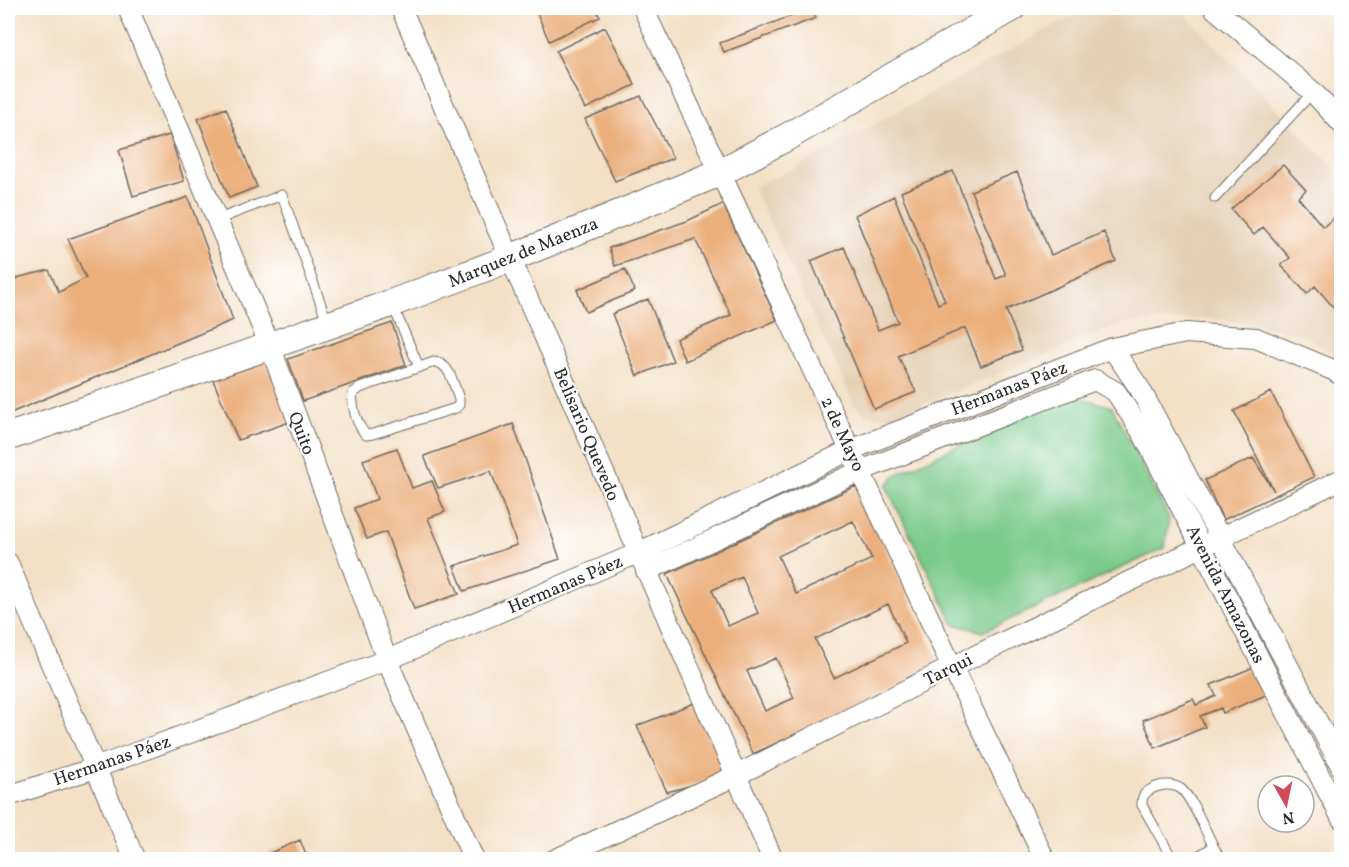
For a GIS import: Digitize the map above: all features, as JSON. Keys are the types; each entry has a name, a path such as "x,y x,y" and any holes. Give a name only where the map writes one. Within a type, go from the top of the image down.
{"street":[{"name":"Quito","path":"128,8 270,346 387,660 474,860"},
{"name":"Belisario Quevedo","path":"400,8 773,860"},
{"name":"2 de Mayo","path":"643,8 1045,860"},
{"path":"1214,8 1313,92 1341,124"},
{"name":"Marquez de Maenza","path":"8,437 392,303 511,258 721,172 956,41 1007,9"},
{"name":"Hermanas Páez","path":"8,796 95,768 387,660 638,553 850,450 1112,348 1186,333 1256,338 1333,370 1341,376"},
{"name":"Avenida Amazonas","path":"1112,348 1140,389 1341,768"},
{"name":"Hermanas Páez","path":"646,572 860,471 1095,380"},
{"name":"Avenida Amazonas","path":"1095,380 1116,392 1143,434 1341,819"},
{"name":"Tarqui","path":"555,860 736,775 952,667 1201,546 1221,539 1341,479"},
{"path":"8,563 135,860"}],"lane":[{"path":"1215,198 1313,92"},
{"path":"216,220 282,195 328,325"},
{"path":"392,303 419,367"},
{"path":"439,362 446,367 459,399 459,405 456,408 366,435 359,424 352,402 353,393 360,388 419,367 439,362"},
{"path":"1173,860 1142,805 1143,795 1154,788 1171,785 1182,790 1221,860"},
{"path":"1191,860 1212,847"}],"shaded area":[{"path":"1087,8 1179,8 1341,175 1341,360 1303,334 1211,318 1124,323 907,411 885,417 866,415 854,404 753,187 789,171"}],"green space":[{"path":"1068,394 1112,407 1169,518 1165,548 983,632 954,624 886,486 897,474"}],"building":[{"path":"535,8 595,8 600,17 549,41"},
{"path":"812,8 816,18 724,52 720,43"},
{"path":"605,27 635,85 585,109 556,51"},
{"path":"641,96 673,158 615,181 585,119"},
{"path":"226,108 257,187 229,198 198,119"},
{"path":"170,135 184,181 133,196 119,150"},
{"path":"1283,165 1306,190 1298,197 1323,227 1342,211 1342,317 1315,286 1307,294 1281,265 1290,258 1263,227 1254,235 1231,209"},
{"path":"953,171 996,279 1006,275 971,191 1017,172 1051,255 1104,232 1116,261 1006,310 1022,350 981,366 965,328 898,356 916,392 874,409 811,261 844,247 878,330 898,322 855,215 894,196 938,304 945,301 901,192"},
{"path":"188,197 233,320 8,414 8,284 20,277 49,270 59,292 86,278 68,239"},
{"path":"723,204 777,320 685,361 676,339 731,315 695,239 615,266 609,248 687,221"},
{"path":"625,269 635,291 586,312 577,290"},
{"path":"648,299 673,361 637,376 612,314"},
{"path":"392,323 406,365 303,401 288,359"},
{"path":"268,361 292,421 238,440 213,380"},
{"path":"1271,392 1314,477 1223,520 1205,480 1253,458 1274,491 1234,411"},
{"path":"513,424 560,559 464,591 454,566 517,545 491,471 438,488 424,456"},
{"path":"397,448 412,488 432,481 445,512 428,518 459,594 414,609 386,532 367,539 354,508 377,499 363,460"},
{"path":"856,486 941,666 753,754 667,574","holes":["853,521 872,559 796,594 778,556","742,577 758,613 728,626 712,590","888,604 906,643 834,678 815,639","776,658 794,698 765,711 747,671"]},
{"path":"1261,664 1273,692 1223,713 1221,708 1200,716 1205,727 1155,748 1143,720 1193,699 1196,705 1216,696 1211,685"},
{"path":"694,703 730,771 707,781 667,792 637,726"},
{"path":"300,840 308,860 271,860 268,854"}]}
